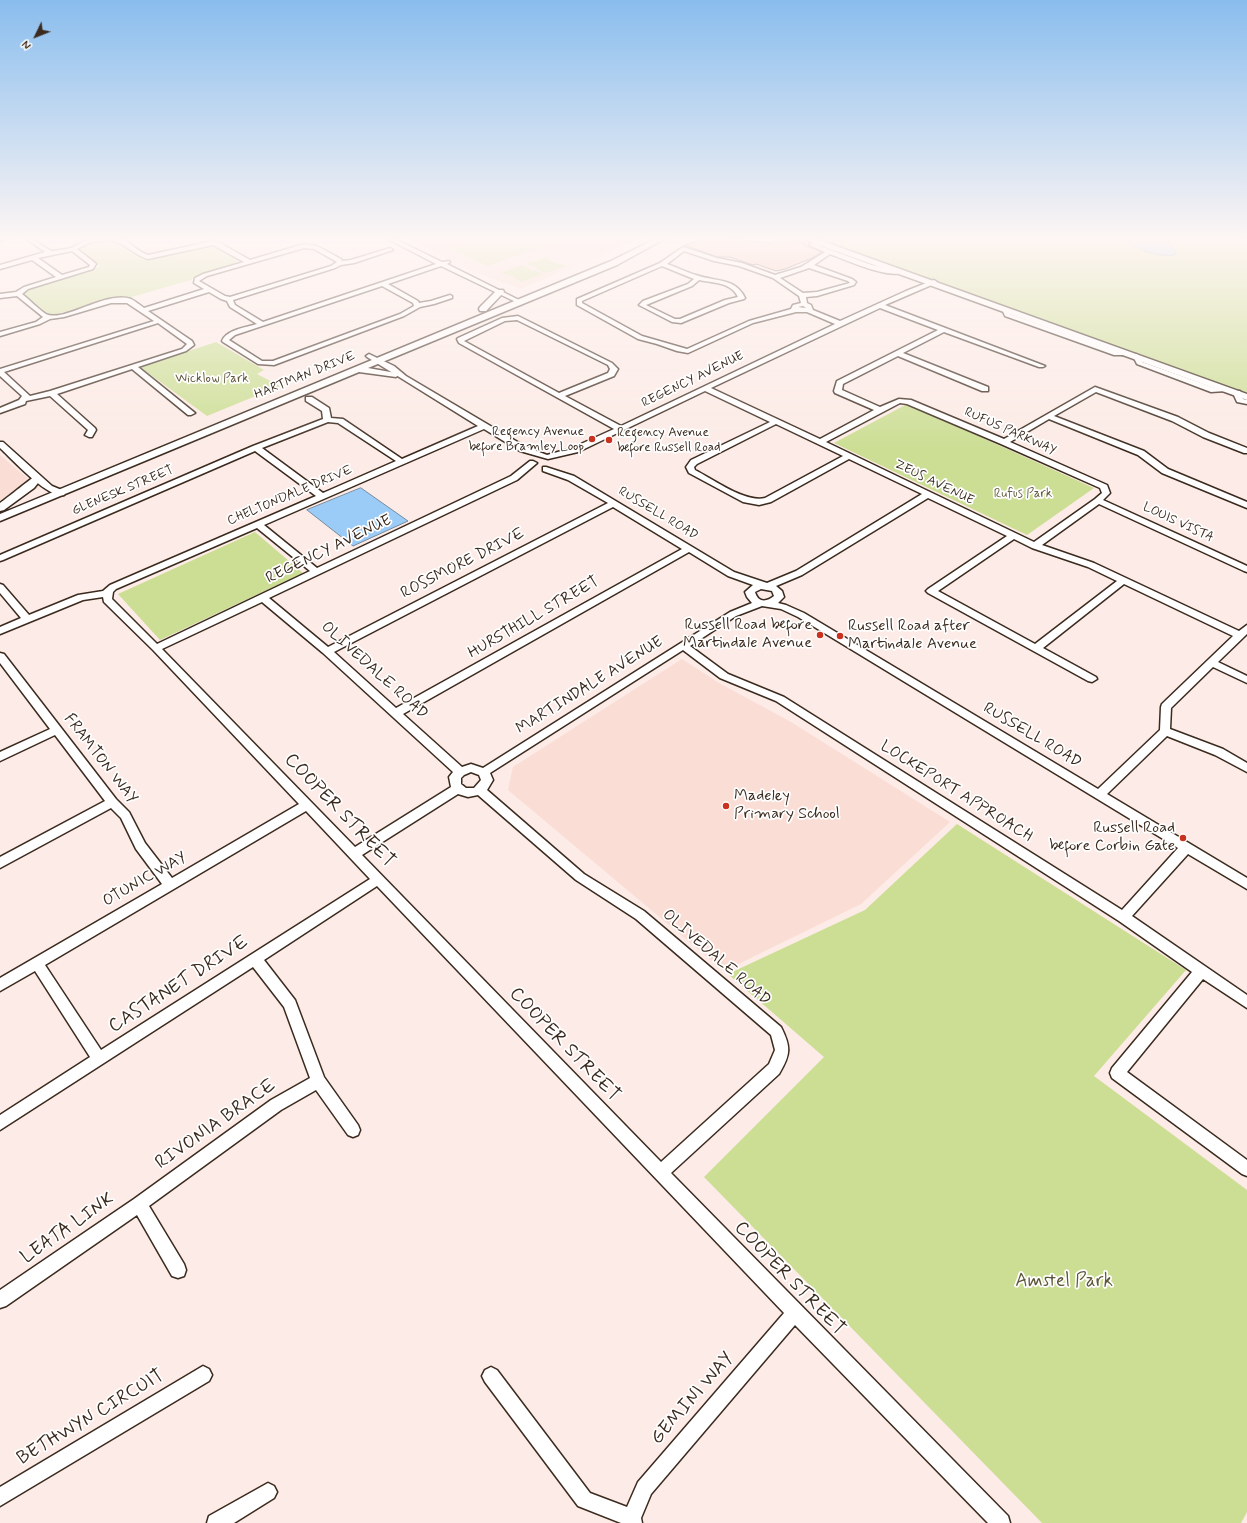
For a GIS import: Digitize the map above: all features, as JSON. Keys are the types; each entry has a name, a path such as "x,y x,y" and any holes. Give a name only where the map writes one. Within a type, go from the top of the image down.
{"main road":[{"name":"HARTMAN DRIVE","path":"0,518 55,489 371,360 483,309"},
{"name":"HARTMAN DRIVE","path":"0,508 55,489 356,370 371,360 401,352 495,309"},
{"path":"1005,309 1247,397"},
{"path":"356,370 392,372 393,362 401,352"},
{"path":"0,508 30,486 37,478"}],"street":[{"path":"38,309 48,317"},
{"path":"0,334 38,323 48,317 61,316 86,309"},
{"path":"237,309 262,324"},
{"path":"307,309 233,334 225,341 260,363 274,363 416,309"},
{"path":"588,309 640,338 659,342 679,350 688,351 751,322 795,310 809,311 841,324"},
{"path":"650,309 674,322 681,321 708,309"},
{"name":"REGENCY AVENUE","path":"514,478 538,458 575,450 706,389 738,372 871,309"},
{"path":"889,309 1041,366"},
{"path":"0,411 17,405 25,399 52,393 184,350 191,345 190,342 144,310"},
{"path":"558,396 611,374 614,369 610,364 518,318 504,318 460,339 461,342 558,396 620,429"},
{"path":"25,399 24,394 0,372 159,321"},
{"path":"880,410 838,391 840,383 899,354 943,330"},
{"path":"899,354 985,389"},
{"path":"371,360 523,449 547,457 555,458 558,463"},
{"path":"133,366 191,413"},
{"name":"ZEUS AVENUE","path":"706,389 820,442 1035,546 1091,565 1244,631"},
{"path":"1004,442 1095,389 1175,419 1206,435 1247,451"},
{"path":"52,393 92,430 89,435"},
{"path":"1237,393 1240,400 1247,402"},
{"path":"309,399 326,410 327,420 340,421 402,462"},
{"name":"RUFUS PARKWAY","path":"820,442 896,402 908,402 1099,484 1104,487 1106,493 1098,501"},
{"path":"1048,416 1141,452 1165,471 1247,505"},
{"name":"GLENESK STREET","path":"0,558 256,448 327,420"},
{"path":"775,422 694,462 690,467 692,471 746,500 758,502 768,500 849,456"},
{"name":"CHELTONDALE DRIVE","path":"107,592 258,524 484,426"},
{"path":"0,444 22,462 37,478 55,489"},
{"path":"256,448 322,496"},
{"path":"523,449 534,462"},
{"name":"REGENCY AVENUE","path":"156,648 514,478 552,468 575,450"},
{"path":"22,462 36,468 55,489"},
{"name":"RUSSELL ROAD","path":"534,462 536,467 541,470 571,478 731,574 766,586 779,593 801,615"},
{"name":"RUSSELL ROAD","path":"558,463 571,478"},
{"path":"750,594 755,587 766,586 799,573 928,494"},
{"path":"1035,546 1098,501"},
{"name":"LOUIS VISTA","path":"1098,501 1247,568"},
{"name":"ROSSMORE DRIVE","path":"327,651 613,504"},
{"path":"258,524 317,572"},
{"path":"1013,536 931,591 1092,679"},
{"name":"HURSTHILL STREET","path":"396,713 688,549"},
{"path":"779,593 799,573"},
{"name":"RUSSELL ROAD","path":"731,574 755,600 765,604 783,607 801,615 1247,884"},
{"path":"1036,648 1123,580"},
{"path":"0,588 27,620"},
{"path":"0,631 81,597 107,592"},
{"name":"COOPER STREET","path":"107,592 107,600 156,648 795,1313 1001,1523"},
{"name":"MARTINDALE AVENUE","path":"484,772 733,614 748,608 778,600 779,593"},
{"name":"MARTINDALE AVENUE","path":"733,614 750,594"},
{"name":"OLIVEDALE ROAD","path":"263,598 327,651 460,772"},
{"path":"1099,795 1165,731 1166,707 1244,631"},
{"name":"LOCKEPORT APPROACH","path":"683,646 724,676 780,699 1123,917 1247,1002"},
{"name":"FRAMTON WAY","path":"2,662 112,802 125,815 140,846 170,885"},
{"path":"1212,663 1247,680"},
{"path":"0,757 56,730"},
{"path":"1165,731 1219,752 1247,768"},
{"path":"471,768 484,772 488,780 480,790 469,793 457,789 454,781 455,777 460,772 471,768"},
{"path":"354,854 457,789"},
{"name":"OLIVEDALE ROAD","path":"480,790 580,877 640,915 776,1031 783,1045 781,1058 774,1069 660,1173"},
{"path":"0,863 112,802"},
{"name":"OTUNIC WAY","path":"0,985 307,805"},
{"path":"1123,917 1186,848"},
{"name":"CASTANET DRIVE","path":"0,1123 378,879"},
{"path":"255,959 290,1004 318,1081 353,1130"},
{"path":"37,963 99,1059"},
{"path":"1201,971 1117,1073 1247,1169"},
{"name":"RIVONIA BRACE","path":"139,1204 276,1105 318,1081"},
{"path":"139,1204 178,1270"},
{"name":"LEATA LINK","path":"0,1300 139,1204"},
{"name":"GEMINI WAY","path":"490,1376 584,1500 632,1520 644,1488 795,1313"},
{"name":"BETHWYN CIRCUIT","path":"0,1497 204,1375"},
{"path":"216,1523 268,1492"}],"shaded area":[{"path":"0,455 39,488 0,504"},
{"name":"Madeley Primary School","path":"682,659 719,683 791,722 950,822 861,904 724,971 508,790 513,767"}],"green space":[{"path":"42,309 75,309 56,314 48,314"},
{"path":"1013,309 1247,309 1247,394"},
{"name":"Wicklow Park","path":"216,342 264,370 257,374 280,386 207,416 140,367"},
{"name":"Rufus Park","path":"907,404 1094,488 1027,535 834,443"},
{"path":"255,532 303,573 160,640 118,594"},
{"name":"Amstel Park","path":"957,824 1186,970 1094,1076 1247,1190 1247,1512 1241,1523 1042,1523 704,1177 824,1057 728,974 865,910"}],"water":[{"path":"361,488 408,521 353,546 307,510"}],"place":[{"name":"Regency Avenue before Bramley Loop","path":"592,439"},
{"name":"Regency Avenue before Russell Road","path":"609,440"},
{"name":"Russell Road before Martindale Avenue","path":"820,635"},
{"name":"Russell Road after Martindale Avenue","path":"840,636"},
{"name":"Madeley Primary School","path":"726,806"},
{"name":"Russell Road before Corbin Gate","path":"1183,838"}]}
